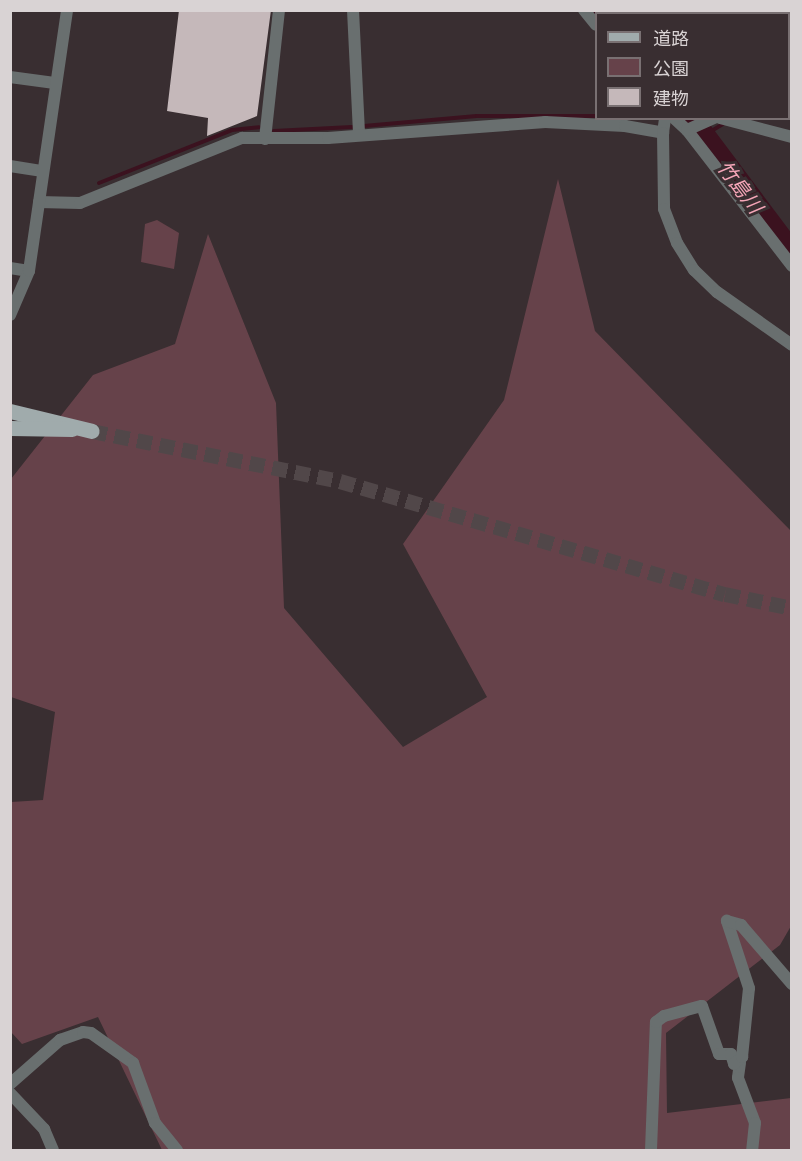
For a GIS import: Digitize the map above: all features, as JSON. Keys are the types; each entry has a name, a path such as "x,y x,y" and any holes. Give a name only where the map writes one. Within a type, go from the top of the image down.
{"main road":[{"path":"10,411 86,430 10,428"}],"street":[{"path":"10,315 29,272 67,10"},
{"path":"265,138 279,10"},
{"path":"353,10 359,134"},
{"path":"584,10 595,24"},
{"path":"10,77 55,83"},
{"path":"665,120 664,209 676,243 694,270 717,292 792,345"},
{"path":"678,120 692,126 792,266"},
{"path":"692,126 708,120"},
{"path":"728,120 792,137"},
{"path":"39,202 80,203 242,138 359,134 545,122 625,126 663,133"},
{"path":"10,166 43,171"},
{"path":"10,268 29,272"},
{"path":"752,1150 755,1123 738,1078 747,1033 749,988 727,921 741,925 792,984"},
{"path":"651,1150 656,1022 702,1006 719,1054 731,1054 734,1064 740,1063"},
{"path":"10,1084 60,1040 83,1032 91,1033 133,1063 155,1123 177,1150"},
{"path":"10,1093 44,1129 53,1150"}],"green space":[{"path":"558,179 595,331 791,531 791,926 780,945 666,1033 667,1113 791,1098 791,1150 162,1150 98,1017 22,1044 11,1032 11,802 43,800 55,712 11,697 11,479 93,375 175,344 208,234 276,403 284,608 403,747 487,697 403,544 504,400"},
{"path":"157,220 179,233 174,269 141,262 145,224"}],"building":[{"path":"179,10 271,10 257,116 207,136 208,118 167,111"}],"waterway":[{"path":"364,126 477,116 595,116"},
{"name":"竹島川","path":"692,120 792,254"},
{"path":"703,136 726,122"},
{"path":"99,183 232,130 259,127"},
{"path":"274,131 352,127"}],"tunnel":[{"path":"92,431 340,481 725,594 792,608"}]}
